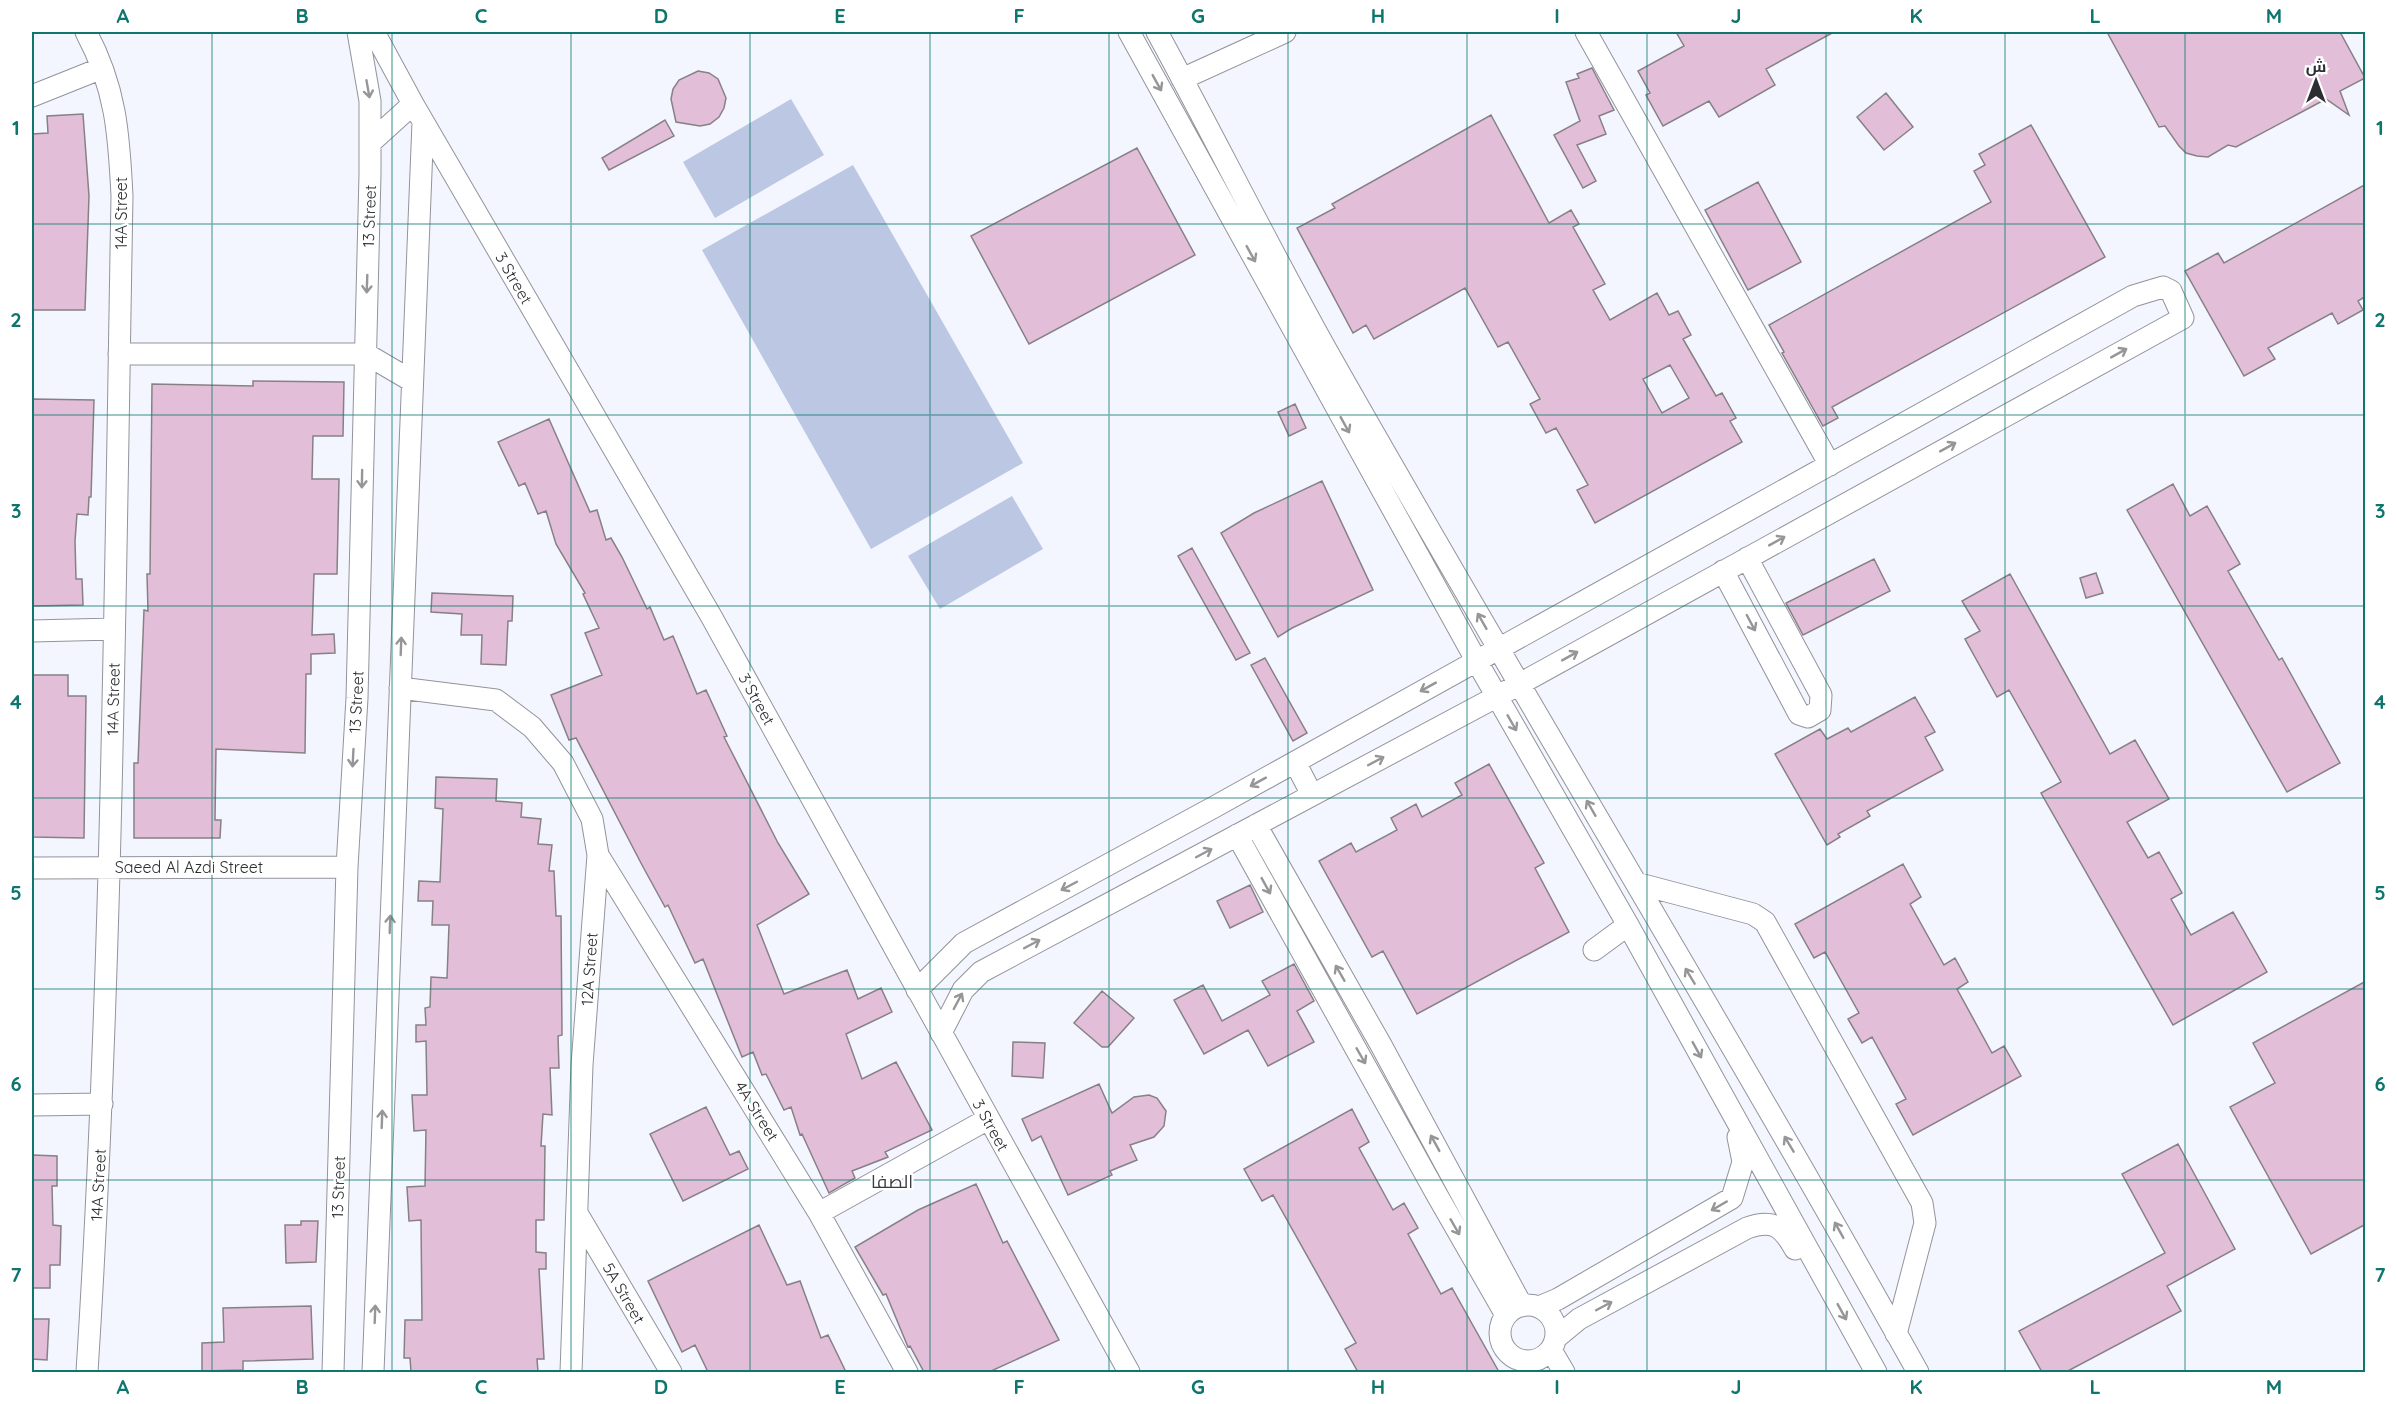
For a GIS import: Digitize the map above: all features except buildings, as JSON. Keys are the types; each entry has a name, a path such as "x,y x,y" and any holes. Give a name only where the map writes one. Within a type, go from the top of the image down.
{"street":[{"name":"14A Street","path":"86,32 102,68 119,131 122,196 111,866 102,1104 87,1372"},
{"name":"13 Street","path":"333,1372 347,867 357,698 370,143 370,101 358,32"},
{"name":"3 Street","path":"374,32 418,113 711,616 1129,1372"},
{"path":"1129,32 1169,105 1322,362 1519,684 1819,1194 1918,1372"},
{"path":"1157,32 1322,362 1476,660 1628,925 1876,1372"},
{"path":"1169,105 1186,87 1285,32"},
{"path":"1586,32 1830,465"},
{"path":"32,96 102,68"},
{"path":"370,143 418,113"},
{"path":"373,1372 412,381 418,113"},
{"path":"917,990 964,942 1295,762 2133,296 2163,287 2171,291 2183,318 1496,697 981,972 963,990 941,1034"},
{"path":"119,354 366,354 412,381"},
{"path":"1723,571 1799,714 1808,717 1820,711 1821,695 1747,558"},
{"path":"32,630 114,629"},
{"name":"12A Street","path":"400,688 496,700 532,727 563,763 592,819 598,855 582,1065 571,1372"},
{"path":"1295,762 1312,795"},
{"path":"1246,830 1522,1309 1549,1314 1555,1325 1553,1344 1564,1372"},
{"name":"4A Street","path":"598,855 819,1213 907,1372"},
{"path":"1109,864 1127,894"},
{"name":"Saeed Al Azdi Street","path":"32,868 347,867"},
{"path":"1636,883 1753,914 1765,922 1922,1203 1924,1223 1896,1334"},
{"path":"1594,950 1628,925"},
{"path":"964,942 981,972"},
{"path":"32,1105 102,1104"},
{"path":"1733,1116 1743,1162 1732,1198 1558,1299 1522,1309 1500,1328 1500,1341 1511,1355 1532,1367 1579,1319 1747,1228 1764,1222 1778,1227 1790,1240 1804,1266 1826,1283"},
{"path":"819,1213 988,1119"},
{"name":"5A Street","path":"577,1213 671,1372"}],"shaded area":[{"path":"791,99 824,155 715,218 683,162"},
{"path":"853,165 1023,463 871,549 702,250"},
{"path":"1012,496 1043,549 940,609 908,556"}],"district":[{"name":"الصفا","path":"892,1182"}]}
